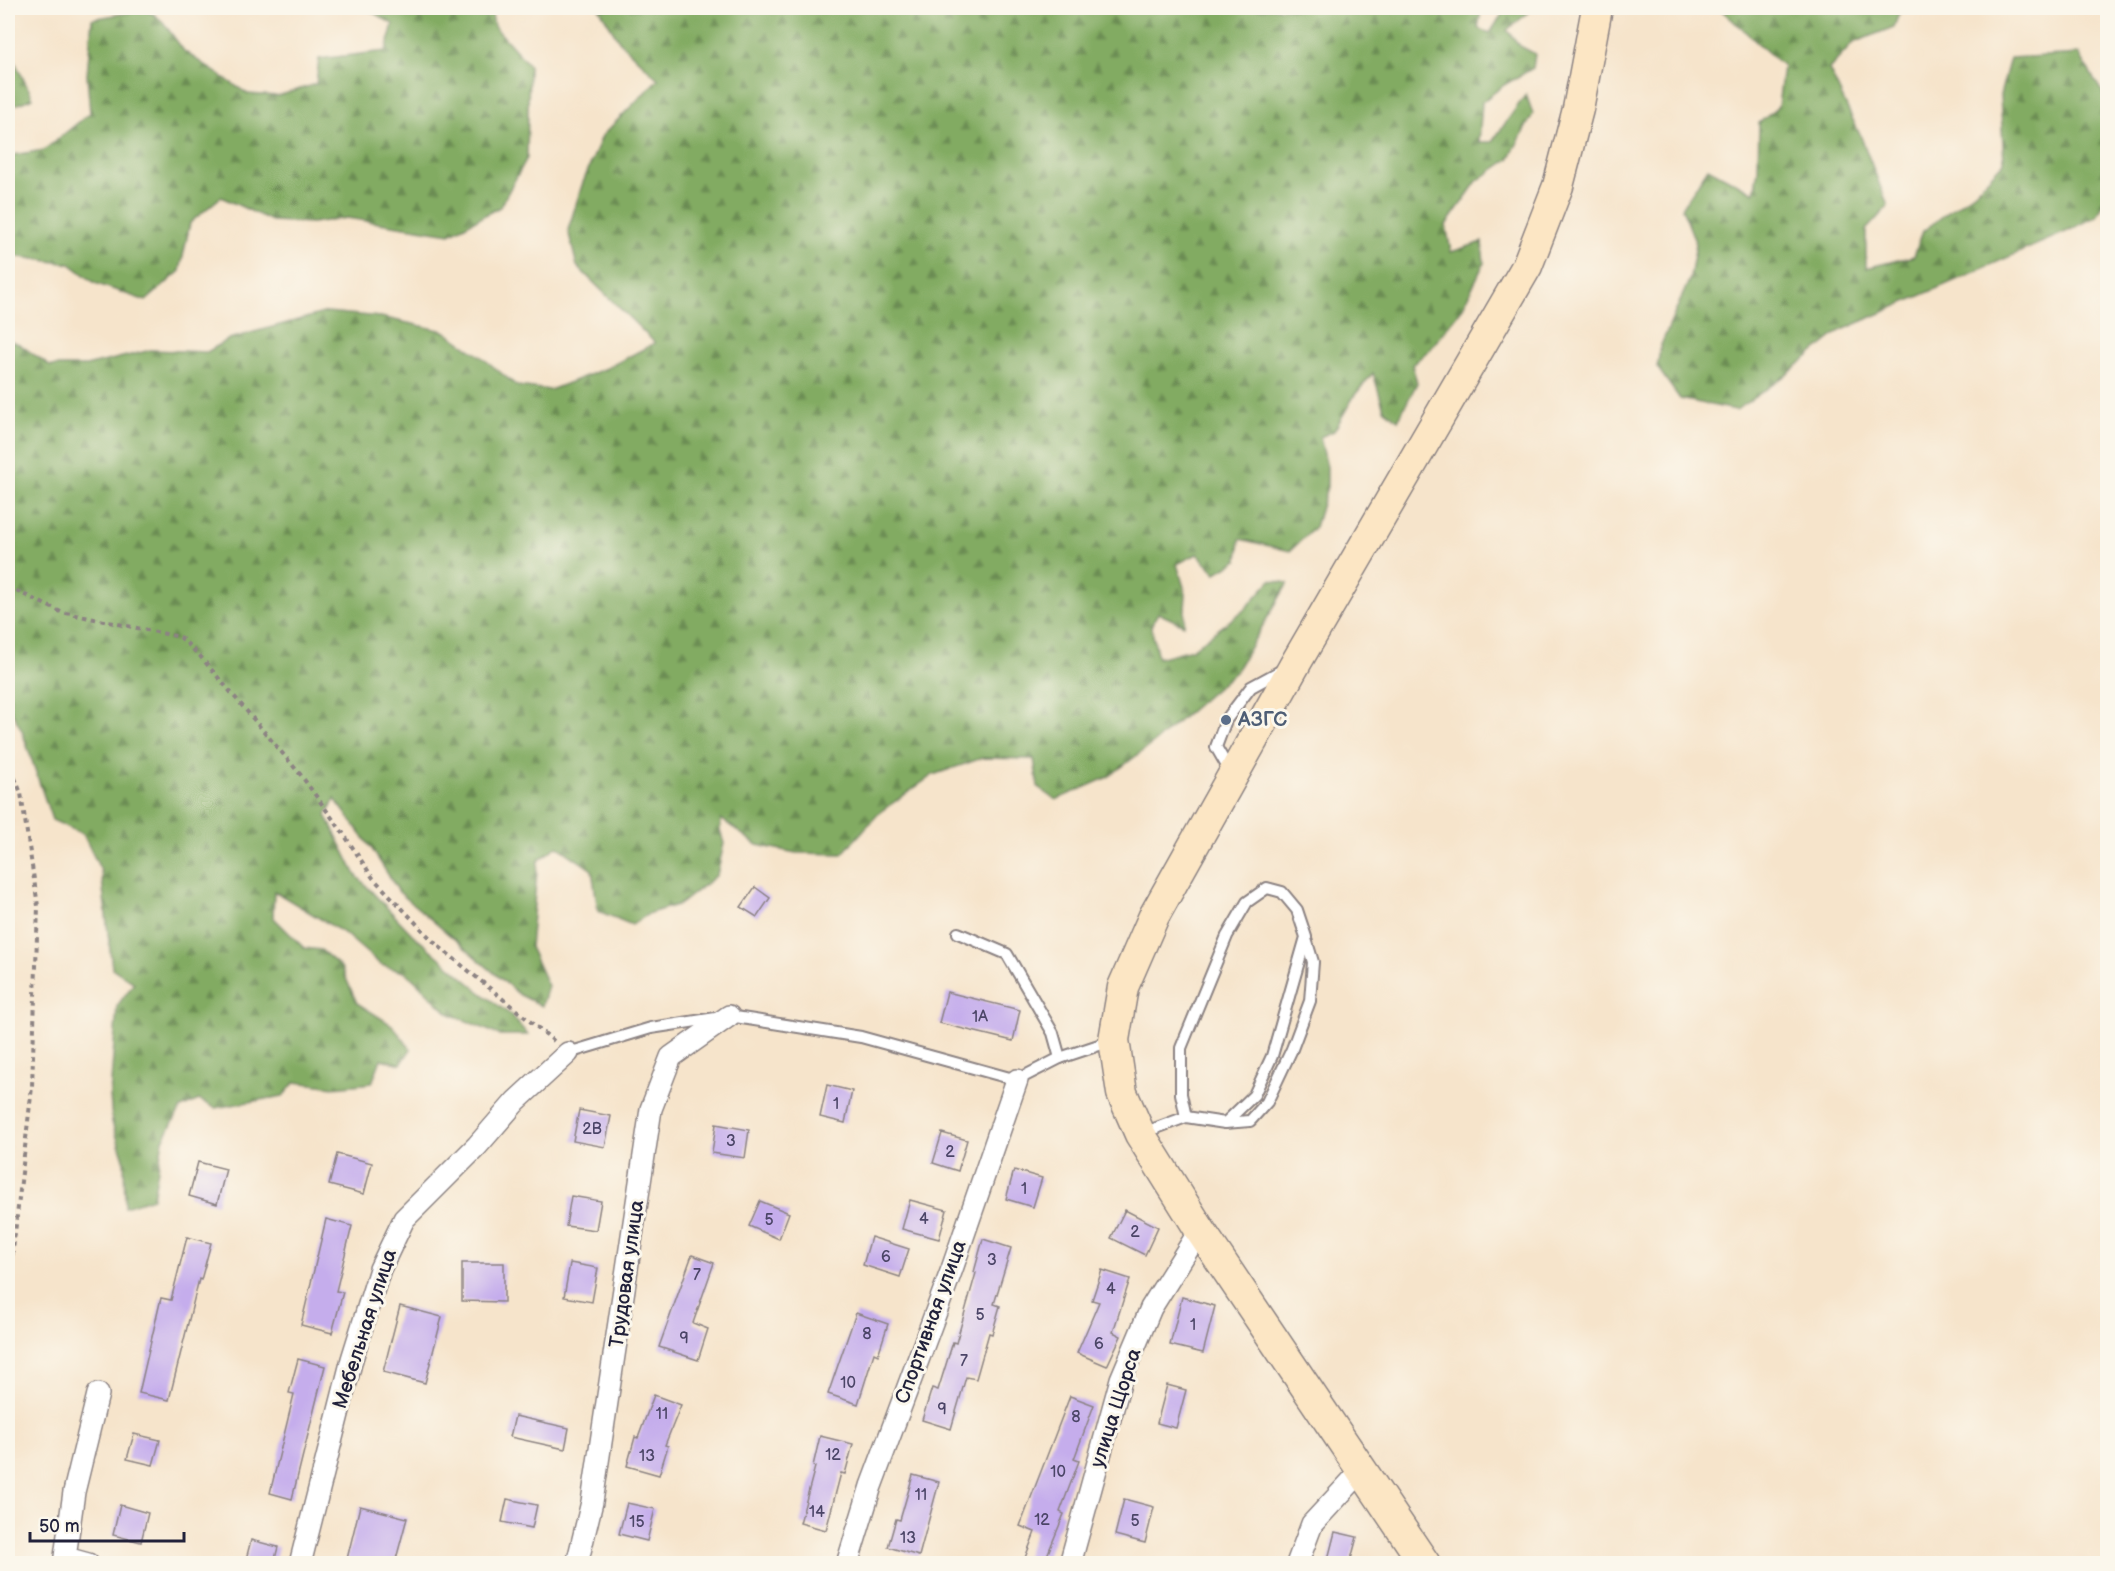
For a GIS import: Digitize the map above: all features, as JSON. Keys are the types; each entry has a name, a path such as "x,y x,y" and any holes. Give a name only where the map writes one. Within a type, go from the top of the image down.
{"main road":[{"path":"1425,1563 1200,1230 1140,1134 1122,1093 1114,1040 1123,987 1154,916 1297,662 1527,267 1558,186 1578,109 1598,8"}],"street":[{"name":"Трудовая улица","path":"577,1563 592,1502 651,1109 671,1057 729,1016"},
{"name":"Мебельная улица","path":"300,1563 352,1359 380,1269 404,1219 477,1146 516,1101 568,1053"},
{"name":"Спортивная улица","path":"847,1563 871,1486 952,1269 1017,1080"},
{"name":"улица Щорса","path":"1070,1563 1121,1379 1151,1308 1200,1230"},
{"path":"88,1563 65,1561 74,1492 98,1395"},
{"path":"1297,1563 1312,1524 1362,1470"}],"lane":[{"path":"1140,1134 1186,1117 1226,1123 1250,1121 1267,1102 1292,1049 1310,1001 1313,962 1297,910 1282,892 1267,888 1247,902 1227,936 1181,1048 1181,1094 1186,1117"},
{"path":"958,933 1007,954 1053,1033 1060,1058"},
{"path":"1226,1123 1254,1095 1272,1056 1306,937"},
{"path":"568,1053 651,1028 729,1016 861,1037 1017,1080 1060,1058 1114,1040"}],"path":[{"path":"8,587 61,612 180,637 200,656 300,774 373,878 436,944 568,1053"},
{"path":"8,761 21,793 38,906 32,1086 8,1293"}],"green space":[{"path":"365,8 491,8 494,26 529,65 527,158 500,207 450,234 347,218 312,223 272,221 221,197 190,223 180,271 146,301 95,283 70,264 13,256 8,246 8,160 13,155 44,150 90,113 87,75 92,19 144,10 163,22 184,51 248,94 278,96 316,84 319,59 386,51 393,24"},
{"path":"599,8 1472,8 1481,11 1478,28 1490,33 1506,8 1534,8 1507,30 1520,46 1535,54 1533,68 1504,85 1482,102 1479,142 1492,142 1526,94 1533,114 1509,159 1477,181 1446,225 1451,252 1482,242 1484,263 1462,309 1431,348 1412,365 1417,383 1398,420 1384,409 1373,373 1354,396 1334,431 1320,437 1327,467 1327,487 1315,527 1290,551 1240,539 1238,560 1216,573 1197,554 1177,564 1186,594 1184,625 1158,613 1151,626 1158,658 1192,649 1244,610 1271,580 1288,583 1236,671 1156,741 1108,777 1056,800 1038,787 1034,759 982,758 933,775 880,812 842,854 796,853 757,845 721,819 720,830 724,843 717,875 680,904 650,913 632,925 598,911 592,870 557,846 538,861 530,947 548,986 542,1006 520,995 399,892 372,849 335,799 326,815 356,875 412,934 511,1015 528,1035 499,1035 448,1013 407,973 381,965 344,933 274,891 273,917 304,948 321,950 341,967 357,1003 392,1025 411,1049 401,1064 381,1059 372,1083 334,1087 295,1082 283,1096 215,1108 199,1100 181,1108 163,1140 153,1198 125,1207 124,1159 112,1122 110,1095 117,1006 134,983 112,968 101,871 83,834 52,820 22,731 8,704 8,340 19,344 50,366 86,366 151,350 207,352 229,339 327,312 381,317 444,331 483,358 517,386 550,390 607,368 655,343 577,266 568,230 582,185 602,136 658,79 619,41"},
{"path":"1719,8 1901,8 1894,27 1853,43 1829,69 1861,137 1888,206 1866,230 1866,268 1914,256 1923,231 1975,192 2004,162 2000,95 2010,58 2079,54 2107,100 2107,196 2097,216 2068,231 1840,331 1778,381 1736,410 1680,399 1657,367 1661,345 1690,278 1696,244 1682,208 1708,168 1754,193 1758,170 1759,123 1778,107 1783,66"},
{"path":"8,48 33,98 8,108"}],"building":[{"path":"755,887 770,898 757,917 741,907"},
{"path":"947,992 1020,1010 1013,1041 939,1023"},
{"path":"827,1085 852,1091 845,1123 820,1117"},
{"path":"579,1110 611,1116 605,1147 573,1141"},
{"path":"716,1124 749,1130 745,1158 712,1153"},
{"path":"942,1133 967,1140 958,1171 933,1163"},
{"path":"337,1154 372,1163 364,1194 329,1185"},
{"path":"198,1162 226,1169 217,1204 189,1196"},
{"path":"1014,1170 1042,1178 1033,1207 1006,1199"},
{"path":"571,1196 601,1201 596,1230 566,1226"},
{"path":"910,1200 947,1210 939,1239 902,1229"},
{"path":"760,1201 789,1213 779,1239 749,1226"},
{"path":"1125,1210 1158,1227 1145,1255 1111,1238"},
{"path":"326,1219 352,1226 336,1291 343,1292 332,1333 301,1325"},
{"path":"187,1237 211,1243 201,1280 199,1279 169,1400 139,1393 161,1298 171,1300"},
{"path":"871,1237 909,1249 900,1277 863,1265"},
{"path":"983,1239 1011,1248 994,1304 1000,1306 992,1334 989,1333 976,1379 966,1377 951,1429 922,1420 932,1388 938,1390 953,1342 956,1343"},
{"path":"692,1255 714,1263 693,1323 708,1329 698,1360 659,1347"},
{"path":"462,1263 504,1263 504,1302 462,1301"},
{"path":"570,1263 598,1268 592,1302 564,1297"},
{"path":"1102,1270 1130,1279 1113,1332 1121,1336 1107,1366 1077,1353 1099,1302 1092,1300"},
{"path":"1182,1297 1215,1306 1203,1353 1170,1345"},
{"path":"400,1306 442,1317 425,1383 383,1372"},
{"path":"856,1313 888,1324 878,1355 874,1353 858,1404 828,1394"},
{"path":"298,1359 325,1366 292,1499 270,1493 294,1394 289,1393"},
{"path":"1167,1385 1186,1390 1176,1428 1157,1423"},
{"path":"654,1395 681,1405 665,1445 668,1446 659,1475 627,1466 635,1437 638,1438"},
{"path":"1070,1396 1094,1405 1074,1459 1079,1461 1060,1512 1064,1514 1044,1563 1023,1563 1035,1532 1020,1526"},
{"path":"515,1416 569,1428 565,1449 510,1437"},
{"path":"134,1434 160,1440 153,1465 127,1459"},
{"path":"820,1436 853,1444 845,1474 841,1473 826,1530 800,1523 815,1467 813,1466"},
{"path":"913,1475 939,1482 919,1556 888,1547 896,1519 900,1520"},
{"path":"507,1499 537,1505 532,1528 502,1522"},
{"path":"1124,1499 1154,1507 1145,1543 1115,1535"},
{"path":"627,1503 655,1509 647,1541 619,1534"},
{"path":"120,1505 148,1513 141,1542 113,1535"},
{"path":"360,1506 407,1518 395,1563 346,1563"},
{"path":"1335,1532 1357,1537 1350,1563 1327,1563"},
{"path":"251,1540 278,1547 274,1563 245,1563"}],"railway":[{"path":"8,1078 8,1107"}],"place":[{"name":"АЗГС","path":"1226,720"}]}
